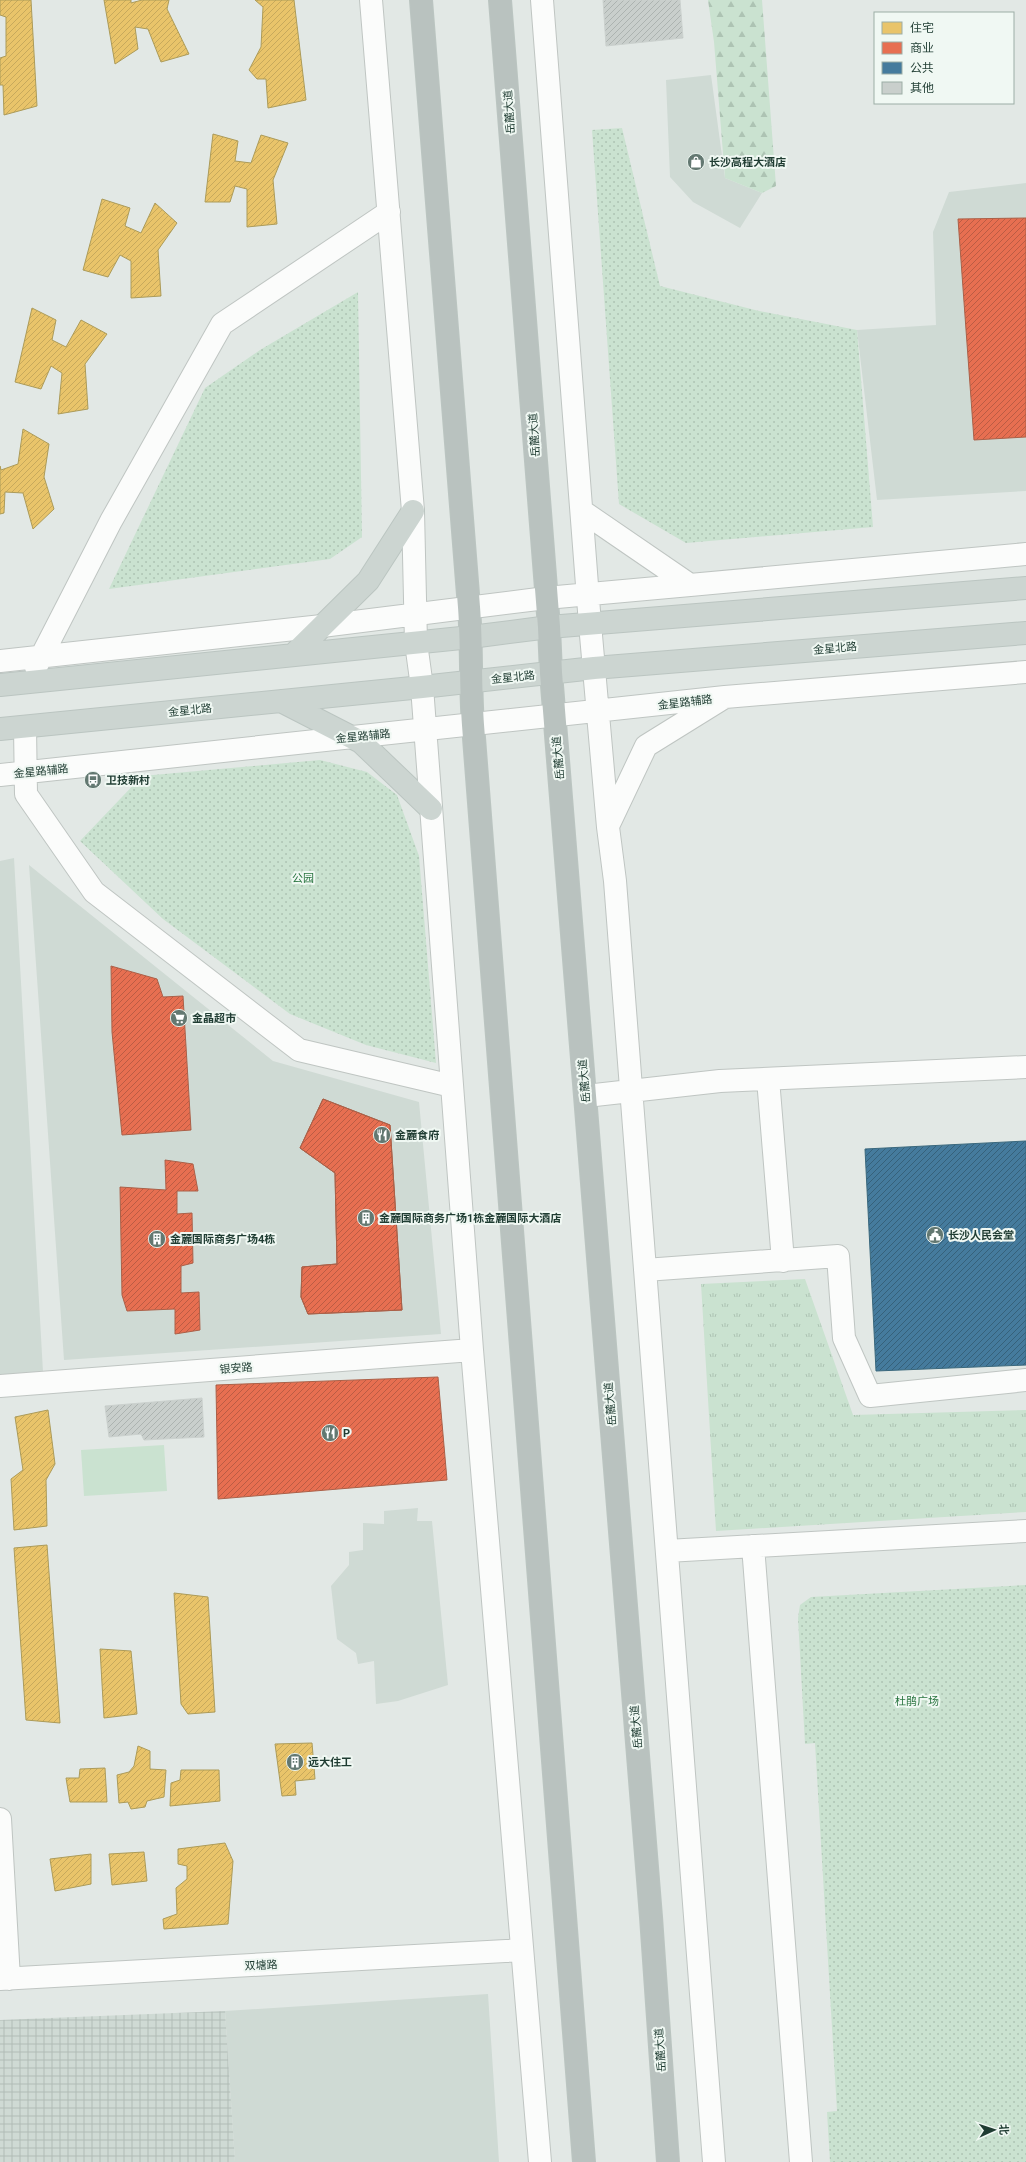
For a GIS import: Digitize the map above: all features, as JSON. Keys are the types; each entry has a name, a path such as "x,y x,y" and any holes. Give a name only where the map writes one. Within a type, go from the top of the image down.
{"highway":[{"path":"421,0 472,637 470,681 473,724 584,2162"},
{"name":"岳麓大道","path":"500,0 549,627 550,673 586,1096 651,1918 668,2162"}],"main road":[{"path":"293,655 368,581 413,511"},
{"path":"0,684 416,643 549,627 1026,588"},
{"name":"金星北路","path":"0,729 422,687 594,668 1026,633"},
{"path":"281,701 361,742 431,809"}],"street":[{"path":"371,0 413,511 416,643 422,687 472,1350 540,2162"},
{"path":"542,0 590,624 608,827 615,881 714,2162"},
{"path":"28,682 111,521 222,324 389,212"},
{"path":"582,511 690,585"},
{"path":"0,661 322,626 415,613 588,593 1026,554"},
{"name":"金星路辅路","path":"0,775 598,712 725,697 1026,672"},
{"path":"608,827 646,746 725,697"},
{"path":"25,727 27,772 26,794 94,892 299,1050 452,1086"},
{"path":"586,1096 720,1081 1026,1067"},
{"path":"768,1079 783,1261"},
{"path":"645,1270 838,1256 844,1338 870,1396 1026,1380"},
{"name":"银安路","path":"0,1386 472,1350"},
{"path":"667,1550 1026,1531"},
{"path":"753,1546 801,2162"},
{"path":"0,1819 4,1979"},
{"name":"双塘路","path":"4,1979 522,1950"}],"shaded area":[{"path":"711,75 725,178 762,193 740,228 693,202 670,177 666,80"},
{"path":"1026,183 1026,491 877,500 857,330 936,325 933,232 949,192"},
{"path":"14,858 43,1372 0,1375 0,861"},
{"path":"29,865 273,1061 419,1102 441,1334 64,1360"},
{"path":"418,1508 417,1521 432,1521 448,1685 398,1701 376,1704 374,1661 358,1664 356,1653 337,1639 331,1586 349,1565 349,1552 363,1550 363,1523 384,1524 384,1511"},
{"path":"488,1994 499,2162 235,2162 225,2011"},
{"path":"225,2011 235,2162 0,2162 0,2020"}],"green space":[{"path":"708,0 762,0 776,186 762,193 725,178 714,42"},
{"path":"622,128 660,286 759,311 857,330 873,527 686,543 619,504 592,130"},
{"path":"358,292 362,537 330,559 109,589 205,388 260,350"},
{"name":"公园","path":"320,760 367,772 397,795 419,856 436,1063 366,1045 290,1014 163,919 80,841 142,776"},
{"path":"805,1279 853,1415 1026,1410 1026,1512 716,1531 701,1284"},
{"path":"164,1445 167,1491 84,1496 81,1450"},
{"name":"杜鹃广场","path":"1026,1585 1026,2162 830,2162 827,2112 837,2111 815,1743 805,1744 798,1618 800,1605 811,1597"}],"building: 住宅":[{"path":"0,0 31,0 37,106 4,115 3,85 0,85 0,58 6,56 6,17 0,15"},
{"path":"104,0 131,0 131,3 142,0 169,0 167,9 189,54 161,62 148,29 135,27 138,49 115,64"},
{"path":"255,0 294,0 306,100 268,108 266,79 257,79 249,70 261,47 263,7"},
{"path":"213,134 238,141 235,161 251,163 261,135 288,143 273,180 277,224 247,227 247,189 235,186 230,202 205,202"},
{"path":"102,199 130,208 125,226 141,233 155,203 177,223 158,250 161,296 131,298 131,261 120,255 108,277 83,270"},
{"path":"32,308 56,320 52,340 66,347 81,320 107,334 85,364 88,409 58,414 62,373 51,366 41,389 15,382"},
{"path":"23,429 49,444 44,477 54,509 33,529 23,493 5,492 4,513 0,514 0,466 1,470 18,464"},
{"path":"48,1410 55,1464 46,1480 47,1526 14,1530 11,1479 23,1470 15,1417"},
{"path":"47,1545 60,1723 26,1720 14,1548"},
{"path":"174,1593 208,1597 215,1712 188,1714 181,1704"},
{"path":"100,1649 131,1651 137,1714 104,1718"},
{"name":"远大住工","path":"312,1743 315,1779 295,1781 296,1795 282,1796 275,1744"},
{"path":"138,1746 150,1751 150,1769 166,1770 164,1797 147,1801 145,1807 131,1809 128,1802 119,1803 117,1775 129,1772 134,1766"},
{"path":"105,1768 107,1802 70,1802 66,1778 79,1778 80,1769"},
{"path":"181,1770 219,1770 220,1801 170,1806 171,1783 180,1780"},
{"path":"225,1843 233,1861 228,1924 164,1929 163,1919 177,1914 176,1888 187,1879 187,1866 178,1864 178,1849"},
{"path":"144,1852 147,1881 112,1885 109,1854"},
{"path":"91,1854 91,1884 55,1891 50,1859"}],"building: 商业":[{"path":"1026,218 1026,437 974,440 958,219"},
{"path":"111,966 157,979 163,997 183,996 191,1130 122,1135 112,1032"},
{"name":"金麓国际商务广场1栋金麓国际大酒店","path":"323,1099 390,1125 402,1310 308,1314 301,1297 302,1267 337,1264 335,1173 300,1148"},
{"name":"金麓国际商务广场1栋金麓国际大酒店","path":"323,1099 390,1125 402,1310 308,1314 301,1297 302,1267 337,1264 335,1173 300,1148"},
{"name":"金麓国际商务广场4栋","path":"165,1160 193,1164 198,1191 177,1191 177,1214 192,1213 193,1263 181,1266 181,1293 199,1292 200,1330 175,1334 175,1309 127,1311 122,1295 120,1187 166,1190"},
{"name":"P","path":"438,1377 447,1480 218,1499 216,1385"}],"building: 公共":[{"path":"1026,1141 1026,1365 876,1371 865,1149"}],"building: 其他":[{"path":"603,0 680,0 683,38 606,46"},
{"path":"202,1398 204,1437 144,1440 141,1434 109,1437 105,1406"}],"place":[{"name":"长沙高程大酒店","path":"696,162"},
{"name":"卫技新村","path":"93,780"},
{"name":"金晶超市","path":"179,1018"},
{"name":"金麓食府","path":"382,1135"},
{"name":"金麓国际商务广场1栋金麓国际大酒店","path":"366,1218"},
{"name":"长沙人民会堂","path":"935,1235"},
{"name":"金麓国际商务广场4栋","path":"157,1239"},
{"name":"P","path":"330,1433"},
{"name":"远大住工","path":"295,1762"}]}
